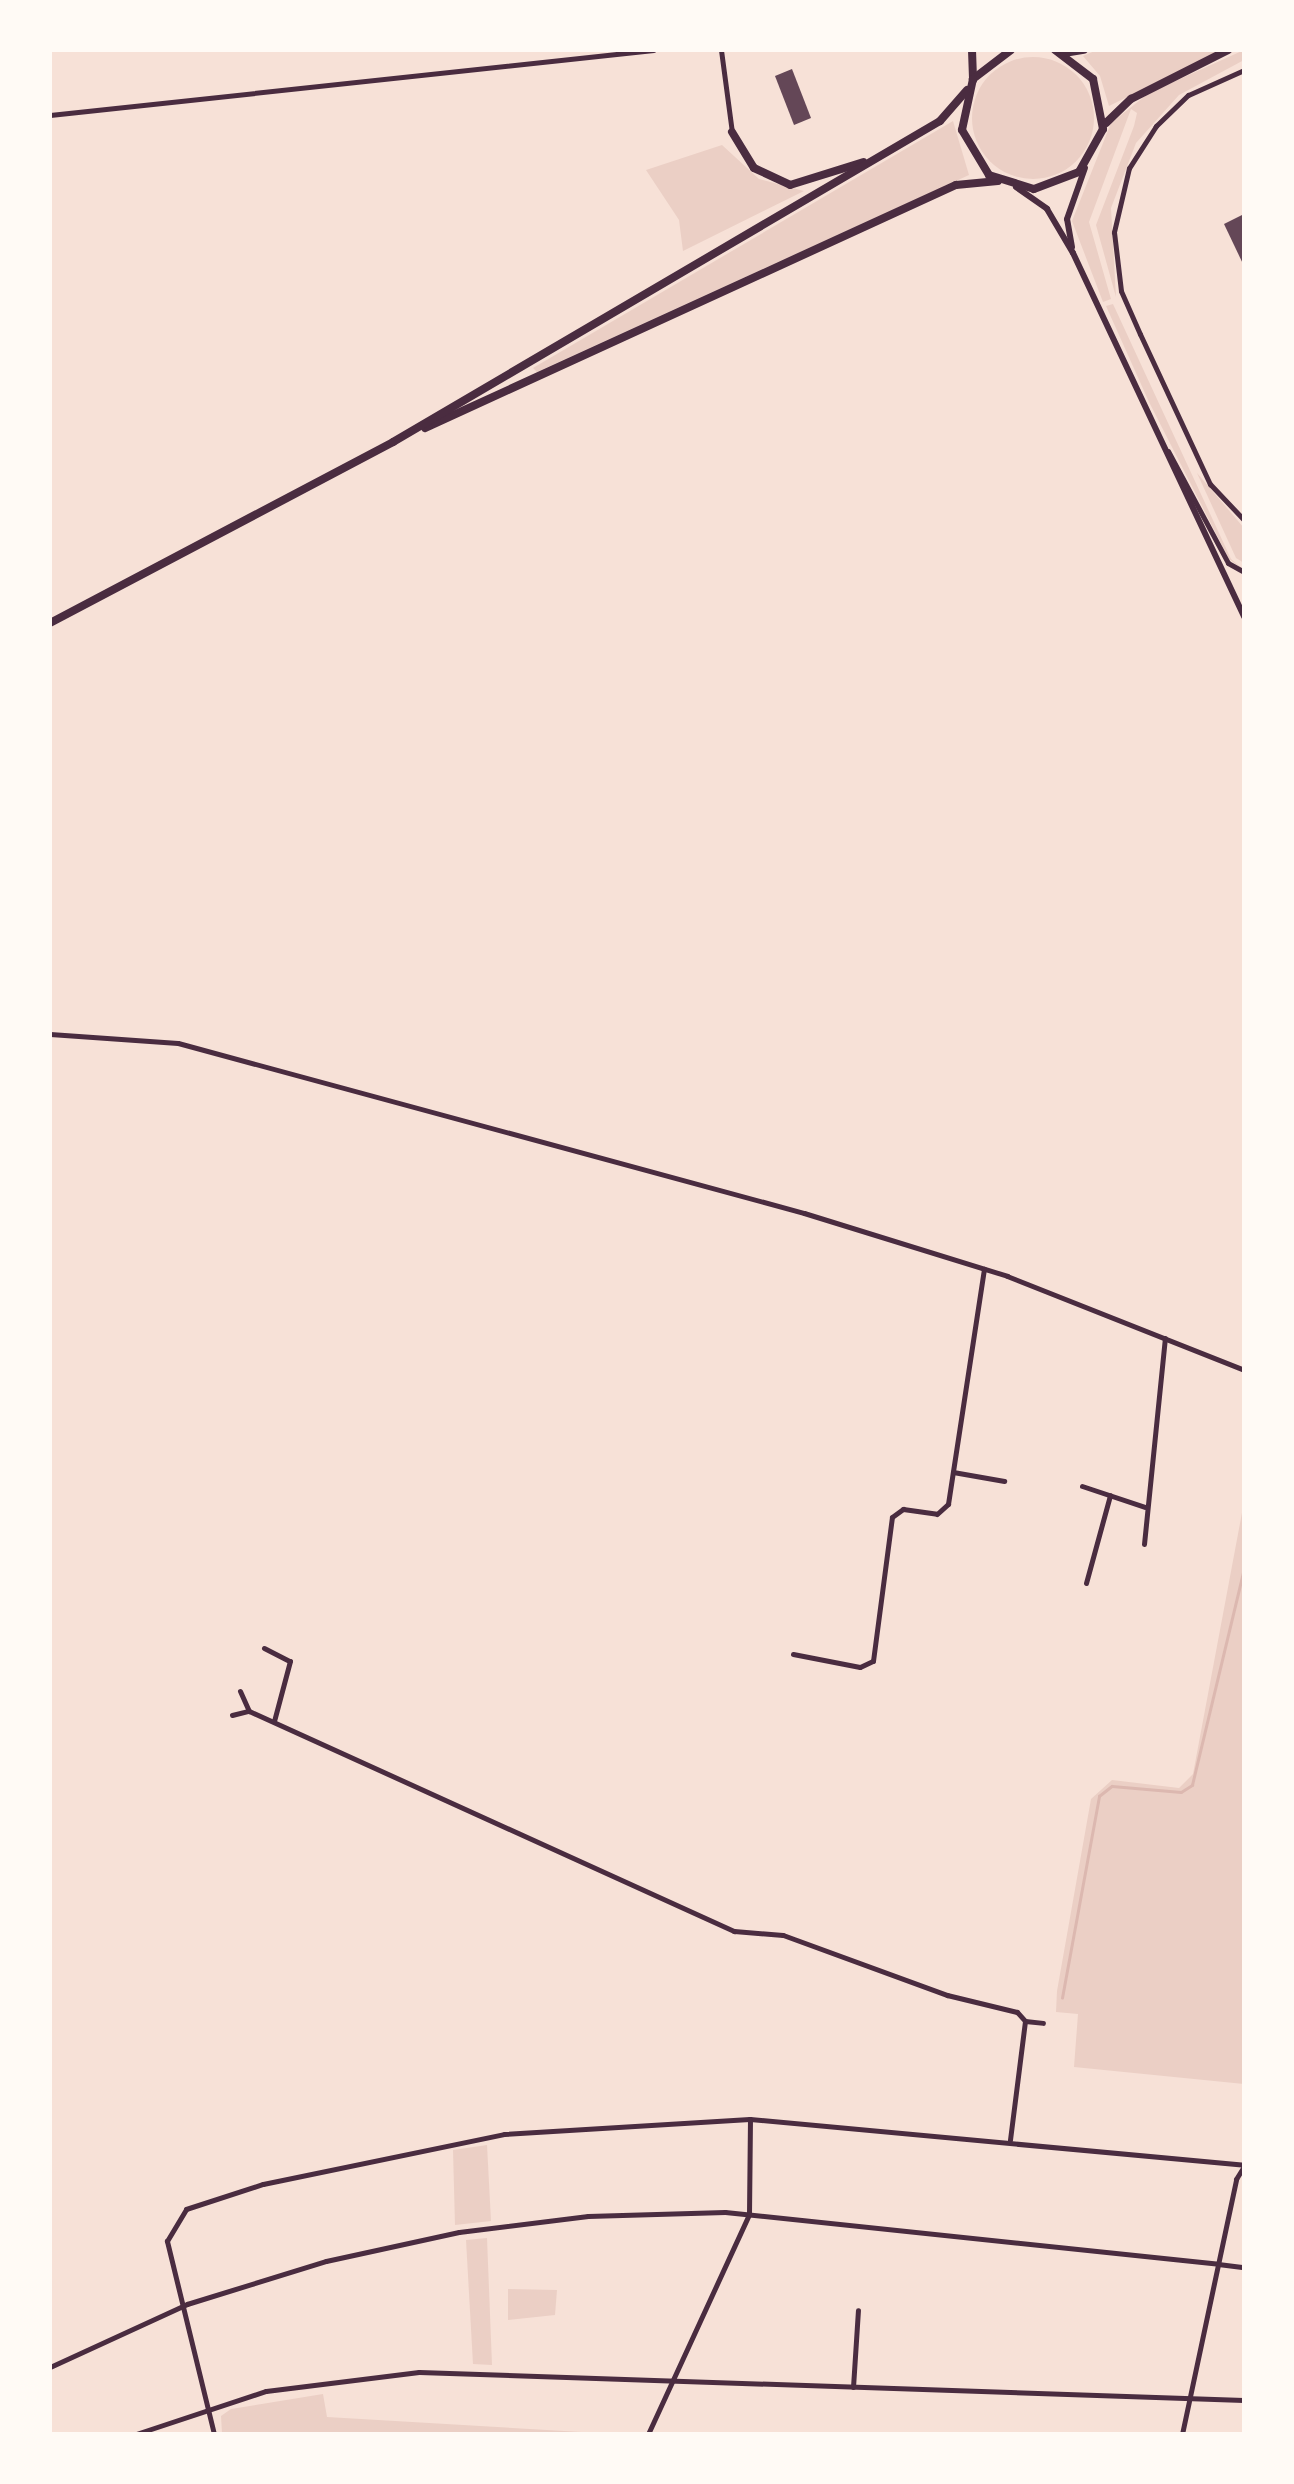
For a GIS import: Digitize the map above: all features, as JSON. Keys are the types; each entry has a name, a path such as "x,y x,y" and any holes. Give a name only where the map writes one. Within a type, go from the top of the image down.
{"main road":[{"path":"972,50 972,80"},
{"path":"50,623 393,442 940,121 972,80 1010,50"},
{"path":"1059,52 1084,50"},
{"path":"1073,253 1067,219 1104,126 1131,98 1228,50"},
{"path":"1059,52 1096,84 1104,126"},
{"path":"967,90 965,141 998,180"},
{"path":"732,132 754,168 790,184 873,160"},
{"path":"1016,187 1052,186 1086,165"},
{"path":"393,442 956,185 998,180 1047,208 1073,253 1244,617"}],"street":[{"path":"50,115 654,50"},
{"path":"721,50 732,132"},
{"path":"1244,70 1188,95 1156,126 1129,168 1114,240 1121,291 1140,334 1210,484 1244,520"},
{"path":"1157,436 1184,472 1228,563 1244,572"},
{"path":"50,1034 178,1043 984,1269 1244,1370"},
{"path":"793,1654 860,1667 873,1661 892,1517 903,1509 942,1513 953,1472 984,1269"},
{"path":"1144,1544 1165,1338"},
{"path":"953,1472 1004,1481"},
{"path":"1082,1486 1146,1507"},
{"path":"1086,1583 1110,1495"},
{"path":"264,1648 290,1661 274,1722"},
{"path":"240,1691 249,1711"},
{"path":"232,1716 249,1711 734,1931 783,1935 947,1995 1013,2009 1026,2021 1043,2023"},
{"path":"1010,2140 1026,2021"},
{"path":"648,2434 749,2214 750,2119"},
{"path":"214,2434 167,2241 176,2219 192,2206 451,2142 605,2123 750,2119 1010,2140 1244,2166 1187,2398 1182,2434"},
{"path":"50,2367 97,2340 326,2261 459,2232 588,2216 749,2214 1244,2267"},
{"path":"853,2387 858,2310"},
{"path":"136,2434 300,2384 405,2372 1244,2400"}],"shaded area":[{"path":"1097,50 1222,50 1109,106 1100,76 1083,56"},
{"path":"1244,50 1244,60 1179,95 1136,143 1111,208 1116,297 1096,225 1134,126 1137,113 1131,109 1089,222 1111,299 1103,302 1072,221 1111,123 1149,93"},
{"path":"1033,57 1056,62 1076,75 1089,95 1094,118 1089,141 1076,161 1056,174 1033,179 1010,174 990,161 977,141 972,118 977,95 990,75 1010,62"},
{"path":"953,121 969,175 537,372 533,368"},
{"path":"722,145 759,179 804,191 683,251 679,220 646,170"},
{"path":"1113,304 1231,559 1244,570 1229,559 1149,402 1106,306"},
{"path":"1197,473 1244,528 1244,563 1236,558"},
{"path":"1244,1502 1244,2084 1074,2067 1078,2014 1056,2012 1057,1991 1091,1799 1112,1780 1179,1788 1193,1774"},
{"path":"487,2145 491,2221 455,2225 453,2150"},
{"path":"487,2238 492,2365 473,2364 466,2240"},
{"path":"508,2289 557,2290 555,2315 508,2320"},
{"path":"323,2394 327,2417 616,2434 222,2433 221,2416 231,2409"}],"building":[{"path":"792,69 811,118 794,125 775,76"},
{"path":"1244,214 1244,266 1224,224"}],"waterway":[{"path":"1062,1998 1099,1796 1112,1786 1181,1792 1192,1785 1244,1569"}]}
